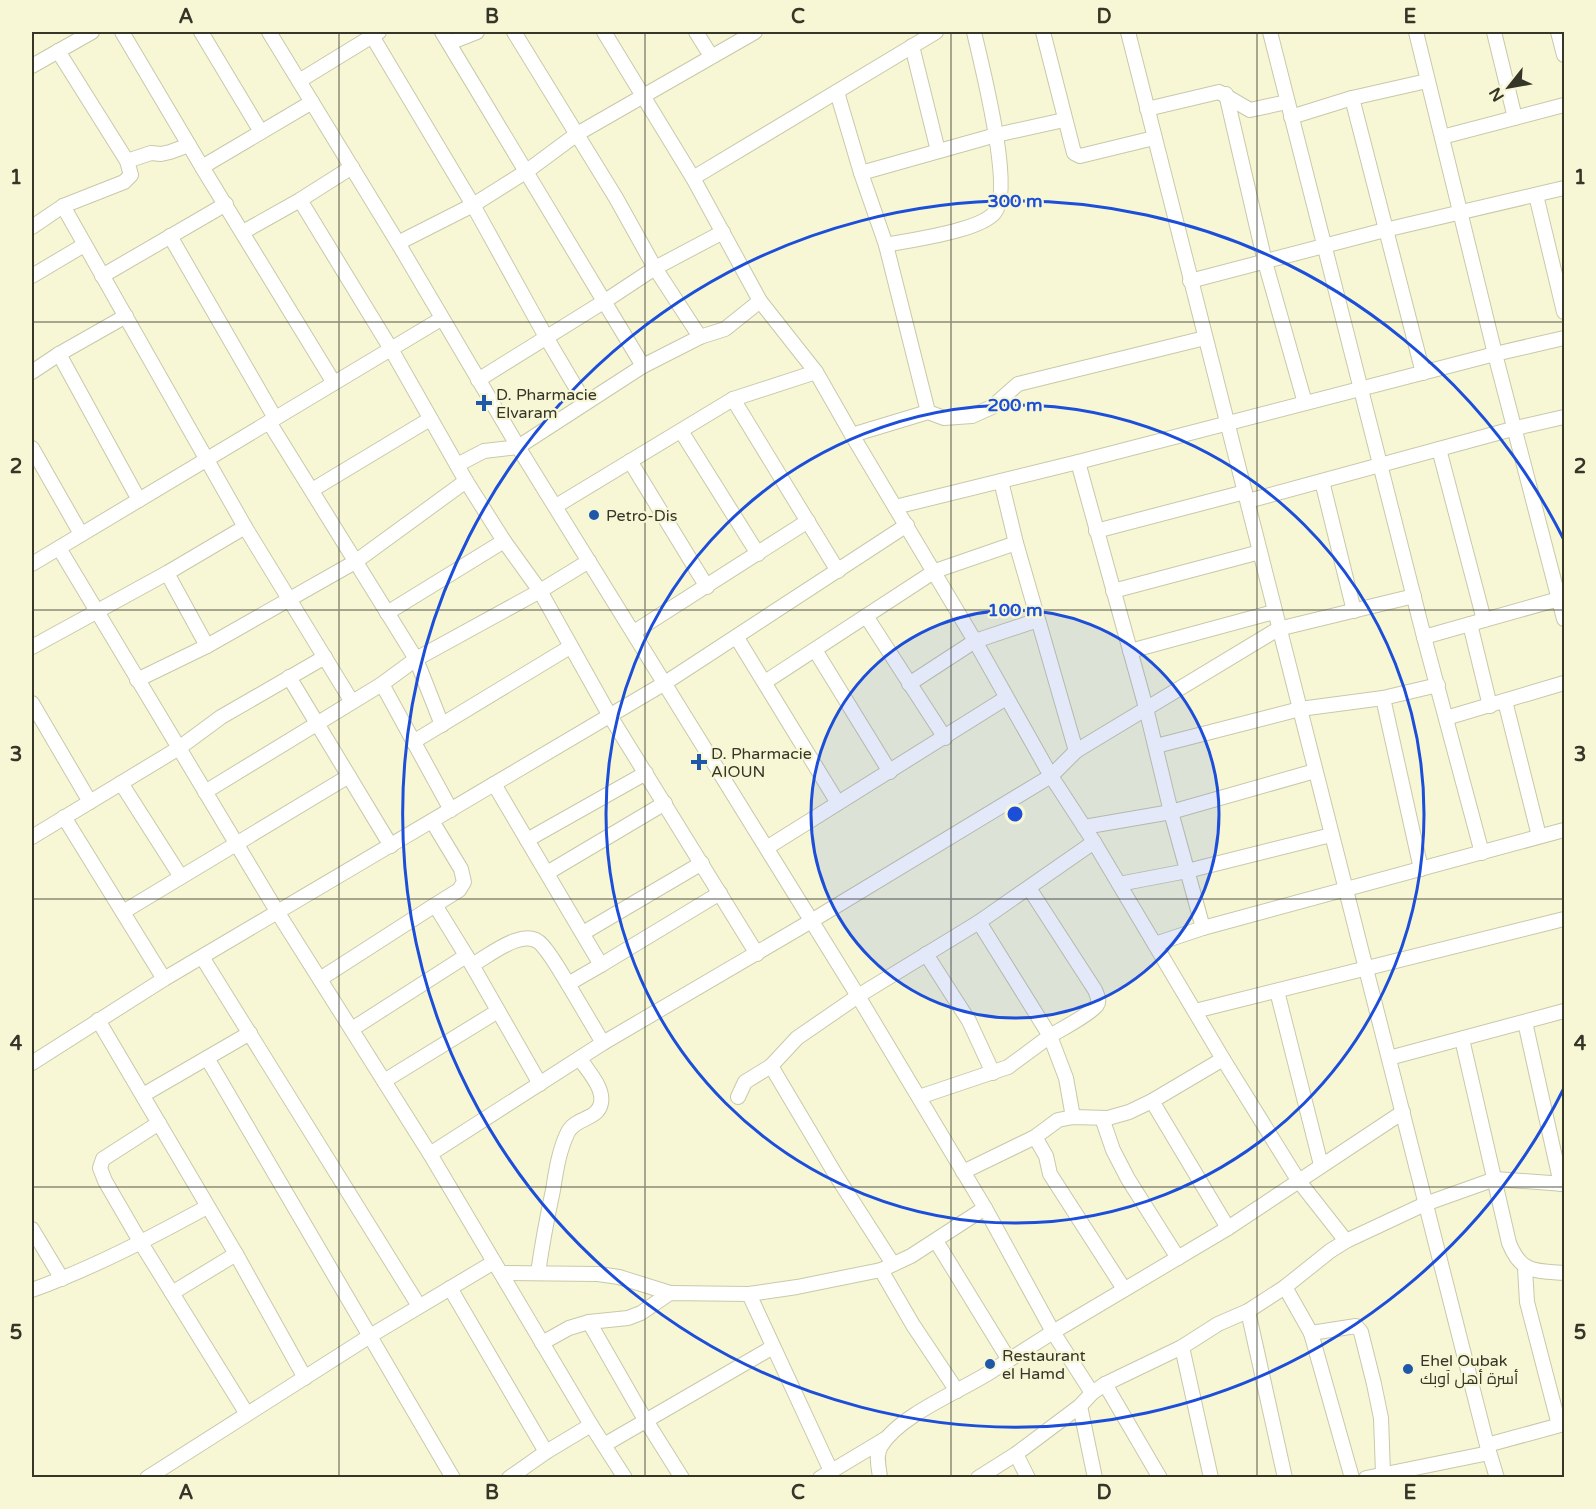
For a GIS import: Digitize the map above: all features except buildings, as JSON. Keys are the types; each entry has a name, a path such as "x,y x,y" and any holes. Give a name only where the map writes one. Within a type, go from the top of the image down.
{"street":[{"path":"32,66 92,32"},
{"path":"122,32 333,384"},
{"path":"201,32 261,132"},
{"path":"269,32 398,243 518,447 813,920 985,1208 1053,1332 1092,1393"},
{"path":"477,32 446,37 643,366"},
{"path":"514,32 578,134 655,268 700,337"},
{"path":"604,32 693,178 760,301 816,372 935,571 1051,776 1094,842 1223,1059 1299,1180 1346,1241"},
{"path":"696,32 711,56"},
{"path":"398,243 473,205 527,171 578,134 755,32"},
{"path":"886,245 960,230 988,218 995,213 998,206 1000,191 996,135 974,32"},
{"path":"1042,32 1072,150 1080,156 1155,138"},
{"path":"1128,32 1278,629 1497,1478"},
{"path":"1270,32 1424,637 1482,853"},
{"path":"1416,32 1495,354 1558,565 1559,599 1564,619"},
{"path":"1494,32 1515,118"},
{"path":"1558,32 1564,55"},
{"path":"693,178 930,33"},
{"path":"299,81 376,34 546,338 585,403"},
{"path":"912,46 938,151"},
{"path":"32,226 63,206 124,182 130,175 127,161 58,51"},
{"path":"1291,117 1352,98 1427,81"},
{"path":"837,92 861,173 886,245 928,412"},
{"path":"1147,109 1219,92 1250,110 1287,102"},
{"path":"1226,94 1265,262 1305,403"},
{"path":"1352,98 1423,373"},
{"path":"202,167 312,102"},
{"path":"1442,137 1564,105"},
{"path":"861,173 996,135 1064,120"},
{"path":"127,161 151,153 170,152 189,144"},
{"path":"243,232 352,167"},
{"path":"1190,281 1385,230 1564,189"},
{"path":"1536,195 1564,312"},
{"path":"300,200 391,349 466,481 504,541 540,591 610,716 757,954"},
{"path":"102,276 226,204"},
{"path":"63,206 245,527 352,702"},
{"path":"478,380 655,268 723,232"},
{"path":"170,236 312,490 416,659 442,725"},
{"path":"32,276 84,244"},
{"path":"457,465 484,451 518,447 643,366 700,337 725,329 760,301"},
{"path":"32,372 126,316"},
{"path":"32,564 441,319"},
{"path":"852,435 928,412 944,418 972,416 992,407 1018,384 1205,338"},
{"path":"895,507 1564,338"},
{"path":"59,354 140,500"},
{"path":"556,506 733,399 816,372"},
{"path":"733,399 838,571"},
{"path":"1096,531 1246,496 1322,482 1516,428 1564,417"},
{"path":"312,490 430,419"},
{"path":"681,431 758,554"},
{"path":"32,448 81,534"},
{"path":"1439,449 1477,622 1490,706"},
{"path":"630,461 707,587"},
{"path":"1078,462 1146,708 1171,812 1203,928"},
{"path":"137,680 207,646 355,562 466,481"},
{"path":"1001,481 1016,543 1076,752"},
{"path":"1322,482 1354,611"},
{"path":"634,632 808,521"},
{"path":"32,1064 164,979 665,683 907,525"},
{"path":"32,647 245,527"},
{"path":"387,613 504,541"},
{"path":"765,682 935,571 1016,543"},
{"path":"59,548 278,913 430,1154 591,1425 625,1478"},
{"path":"1113,591 1260,552"},
{"path":"205,792 382,684 416,659 540,591 589,561"},
{"path":"167,573 207,646"},
{"path":"430,1154 603,1043 757,954 1051,776 1076,752 1278,629 1414,596"},
{"path":"1424,637 1559,599"},
{"path":"1130,651 1274,612"},
{"path":"866,616 945,738"},
{"path":"909,684 975,641 1038,620"},
{"path":"737,638 838,803"},
{"path":"413,742 570,647"},
{"path":"815,650 890,772"},
{"path":"32,837 179,748 221,717 325,657"},
{"path":"289,677 391,846"},
{"path":"1446,718 1564,683"},
{"path":"382,684 451,810"},
{"path":"1156,746 1300,709 1383,698 1438,685"},
{"path":"768,847 1006,698"},
{"path":"1383,698 1421,868"},
{"path":"1505,701 1539,836"},
{"path":"32,703 90,802"},
{"path":"1084,827 1171,812 1315,771"},
{"path":"527,840 646,773"},
{"path":"123,912 349,776"},
{"path":"121,783 181,877"},
{"path":"494,784 601,965"},
{"path":"547,873 665,803"},
{"path":"64,817 164,979"},
{"path":"320,979 459,890 464,882 461,868 432,821"},
{"path":"1155,944 1203,928 1564,830"},
{"path":"1119,884 1187,871 1331,835"},
{"path":"738,1097 745,1082 771,1066 797,1038 858,996 979,922 1094,842"},
{"path":"583,933 702,863"},
{"path":"919,1097 1008,1067 1096,1005 1099,998 1095,990 1029,888"},
{"path":"568,984 720,893"},
{"path":"435,905 540,1084"},
{"path":"1195,1011 1564,919"},
{"path":"979,922 1050,1036 1065,1078 1073,1117"},
{"path":"351,1029 469,961 519,938 528,938 541,943 603,1043"},
{"path":"926,954 969,1020 993,1073"},
{"path":"202,957 419,1306"},
{"path":"1277,991 1321,1165"},
{"path":"384,1081 498,1011"},
{"path":"1389,1058 1564,1011"},
{"path":"98,1020 236,1254 305,1378"},
{"path":"978,1478 1016,1454 1080,1406 1092,1393 1105,1384 1182,1347 1218,1324 1248,1311 1285,1287 1346,1241 1425,1204 1495,1179 1563,1184 1525,1022"},
{"path":"143,1095 250,1033"},
{"path":"1366,1478 1488,1449 1562,1424 1527,1302 1525,1268 1515,1257 1509,1243 1462,1039"},
{"path":"207,1058 453,1478"},
{"path":"538,1273 560,1154 572,1126 581,1119 593,1116 601,1103 602,1093 580,1059"},
{"path":"963,1172 1035,1137 1058,1120 1073,1117 1102,1118 1128,1112 1152,1101 1223,1059"},
{"path":"771,1066 887,1267 913,1325 957,1391"},
{"path":"1152,1101 1228,1228"},
{"path":"749,1294 825,1474 886,1438 903,1423 1124,1288 1228,1228 1402,1112"},
{"path":"1102,1118 1113,1150 1128,1179 1178,1258"},
{"path":"159,1123 103,1159 100,1168 105,1181 141,1243 247,1414"},
{"path":"1035,1137 1046,1156 1050,1174 1124,1288"},
{"path":"32,1290 63,1279 141,1243 207,1207"},
{"path":"147,1478 419,1306 450,1288 498,1268 538,1273 598,1274 619,1277 670,1293 749,1294 796,1287 887,1267 911,1256 985,1208"},
{"path":"32,1229 63,1279"},
{"path":"936,1240 1009,1360"},
{"path":"172,1293 236,1254"},
{"path":"1525,1268 1564,1273"},
{"path":"1285,1287 1311,1333 1352,1478"},
{"path":"450,1288 546,1452"},
{"path":"542,1343 569,1328 589,1322 628,1318 641,1313 670,1293"},
{"path":"1248,1311 1285,1478"},
{"path":"589,1322 645,1420 682,1478"},
{"path":"1311,1333 1349,1326 1356,1326 1361,1332 1381,1418 1383,1473"},
{"path":"604,1445 773,1347"},
{"path":"1182,1347 1211,1478"},
{"path":"1105,1384 1160,1478"},
{"path":"1080,1406 1095,1478"},
{"path":"515,1476 546,1452 591,1425"},
{"path":"880,1478 878,1455 886,1438"},
{"path":"1016,1454 1028,1478"}],"place":[{"name":"D. Pharmacie Elvaram","path":"484,403"},
{"name":"Petro-Dis","path":"594,515"},
{"name":"D. Pharmacie AIOUN","path":"699,762"},
{"name":"Restaurant el Hamd","path":"990,1364"},
{"name":"Ehel Oubak أسرة أهل آوبك","path":"1408,1369"}]}
